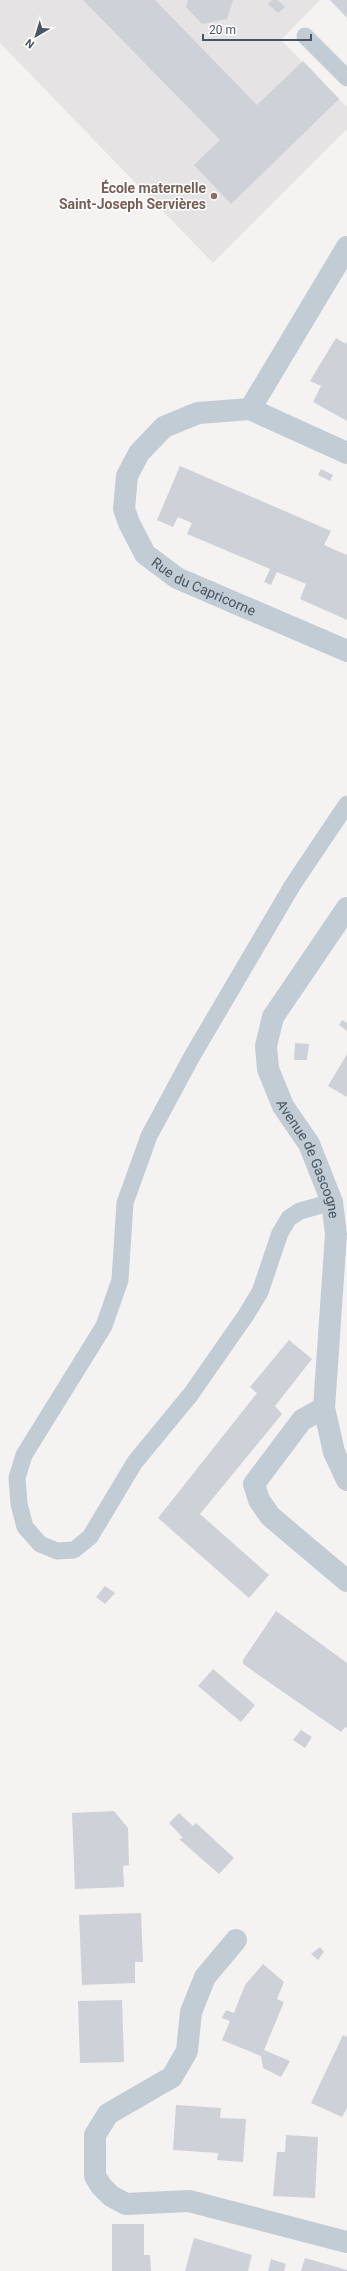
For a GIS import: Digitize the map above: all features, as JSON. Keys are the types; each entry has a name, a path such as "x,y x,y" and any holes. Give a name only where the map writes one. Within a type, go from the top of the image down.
{"street":[{"path":"347,247 250,409 347,452"},
{"name":"Rue du Capricorne","path":"250,409 198,413 164,427 139,452 127,476 124,509 128,523 146,554 177,578 347,651"},
{"name":"Avenue de Gascogne","path":"347,908 273,1017 266,1046 268,1069 283,1106 309,1144 332,1202 336,1234 324,1408 334,1452 347,1480"},
{"path":"324,1408 302,1420 254,1484 259,1500 270,1516 347,1581"},
{"path":"236,1940 205,1977 191,2012 187,2051 172,2077 108,2114 95,2135 96,2176 101,2186 111,2196 126,2204 188,2201 347,2242"}],"lane":[{"path":"305,36 347,78"},
{"path":"332,1202 300,1211 289,1218 280,1233 260,1292 246,1315 191,1394 136,1462 90,1536 74,1550 57,1551 40,1544 25,1527 19,1504 17,1478 24,1455 104,1326 120,1280 125,1203 149,1136 191,1058 292,886 347,804"}],"shaded area":[{"name":"École maternelle Saint-Joseph Servières","path":"0,0 320,0 281,40 347,107 347,129 213,263 0,43"}],"building":[{"path":"83,0 155,0 257,105 303,61 339,99 231,204 194,165 220,140"},
{"path":"188,0 233,0 227,19 202,24 186,7"},
{"path":"272,0 278,0 285,7 278,13 268,4"},
{"path":"330,0 347,0 347,18"},
{"path":"336,338 346,344 347,341 347,421 313,402 321,386 310,381"},
{"path":"180,466 331,531 324,545 347,555 347,620 300,599 306,584 277,572 271,585 264,582 270,569 187,534 192,523 178,517 173,527 157,520"},
{"path":"321,469 333,475 330,481 318,475"},
{"path":"342,1020 347,1023 347,1031 339,1025"},
{"path":"295,1043 309,1044 307,1060 294,1060"},
{"path":"347,1054 347,1097 328,1086"},
{"path":"289,1340 312,1359 275,1406 282,1414 200,1514 269,1575 249,1598 158,1518 257,1393 250,1387"},
{"path":"105,1586 115,1593 105,1604 96,1597"},
{"path":"276,1611 347,1663 347,1728 345,1727 341,1732 243,1664 243,1660"},
{"path":"213,1669 255,1705 241,1722 198,1686"},
{"path":"301,1730 312,1737 305,1748 293,1740"},
{"path":"114,1811 128,1828 129,1865 123,1866 124,1887 75,1889 72,1813"},
{"path":"179,1813 193,1826 196,1823 234,1858 219,1874 179,1839 183,1838 169,1823"},
{"path":"141,1913 143,1962 135,1962 135,1983 82,1985 79,1915"},
{"path":"320,1947 324,1952 318,1960 311,1954"},
{"path":"263,1964 284,1982 277,1999 284,2002 264,2050 290,2061 281,2077 263,2068 261,2056 222,2040 230,2021 222,2018 226,2010 234,2013 245,1985"},
{"path":"122,2000 124,2062 80,2063 78,2001"},
{"path":"343,2035 347,2037 347,2108 342,2117 311,2103"},
{"path":"176,2105 221,2108 220,2118 246,2119 243,2162 217,2160 218,2153 173,2150"},
{"path":"286,2135 318,2137 315,2198 273,2196 277,2152 285,2152"},
{"path":"112,2224 144,2224 144,2255 150,2255 151,2271 112,2271"},
{"path":"194,2238 252,2255 248,2271 185,2271"},
{"path":"305,2258 347,2270 347,2271 301,2271"},
{"path":"271,2259 286,2264 284,2271 268,2271"}],"place":[{"name":"École maternelle Saint-Joseph Servières","path":"214,196"}]}
